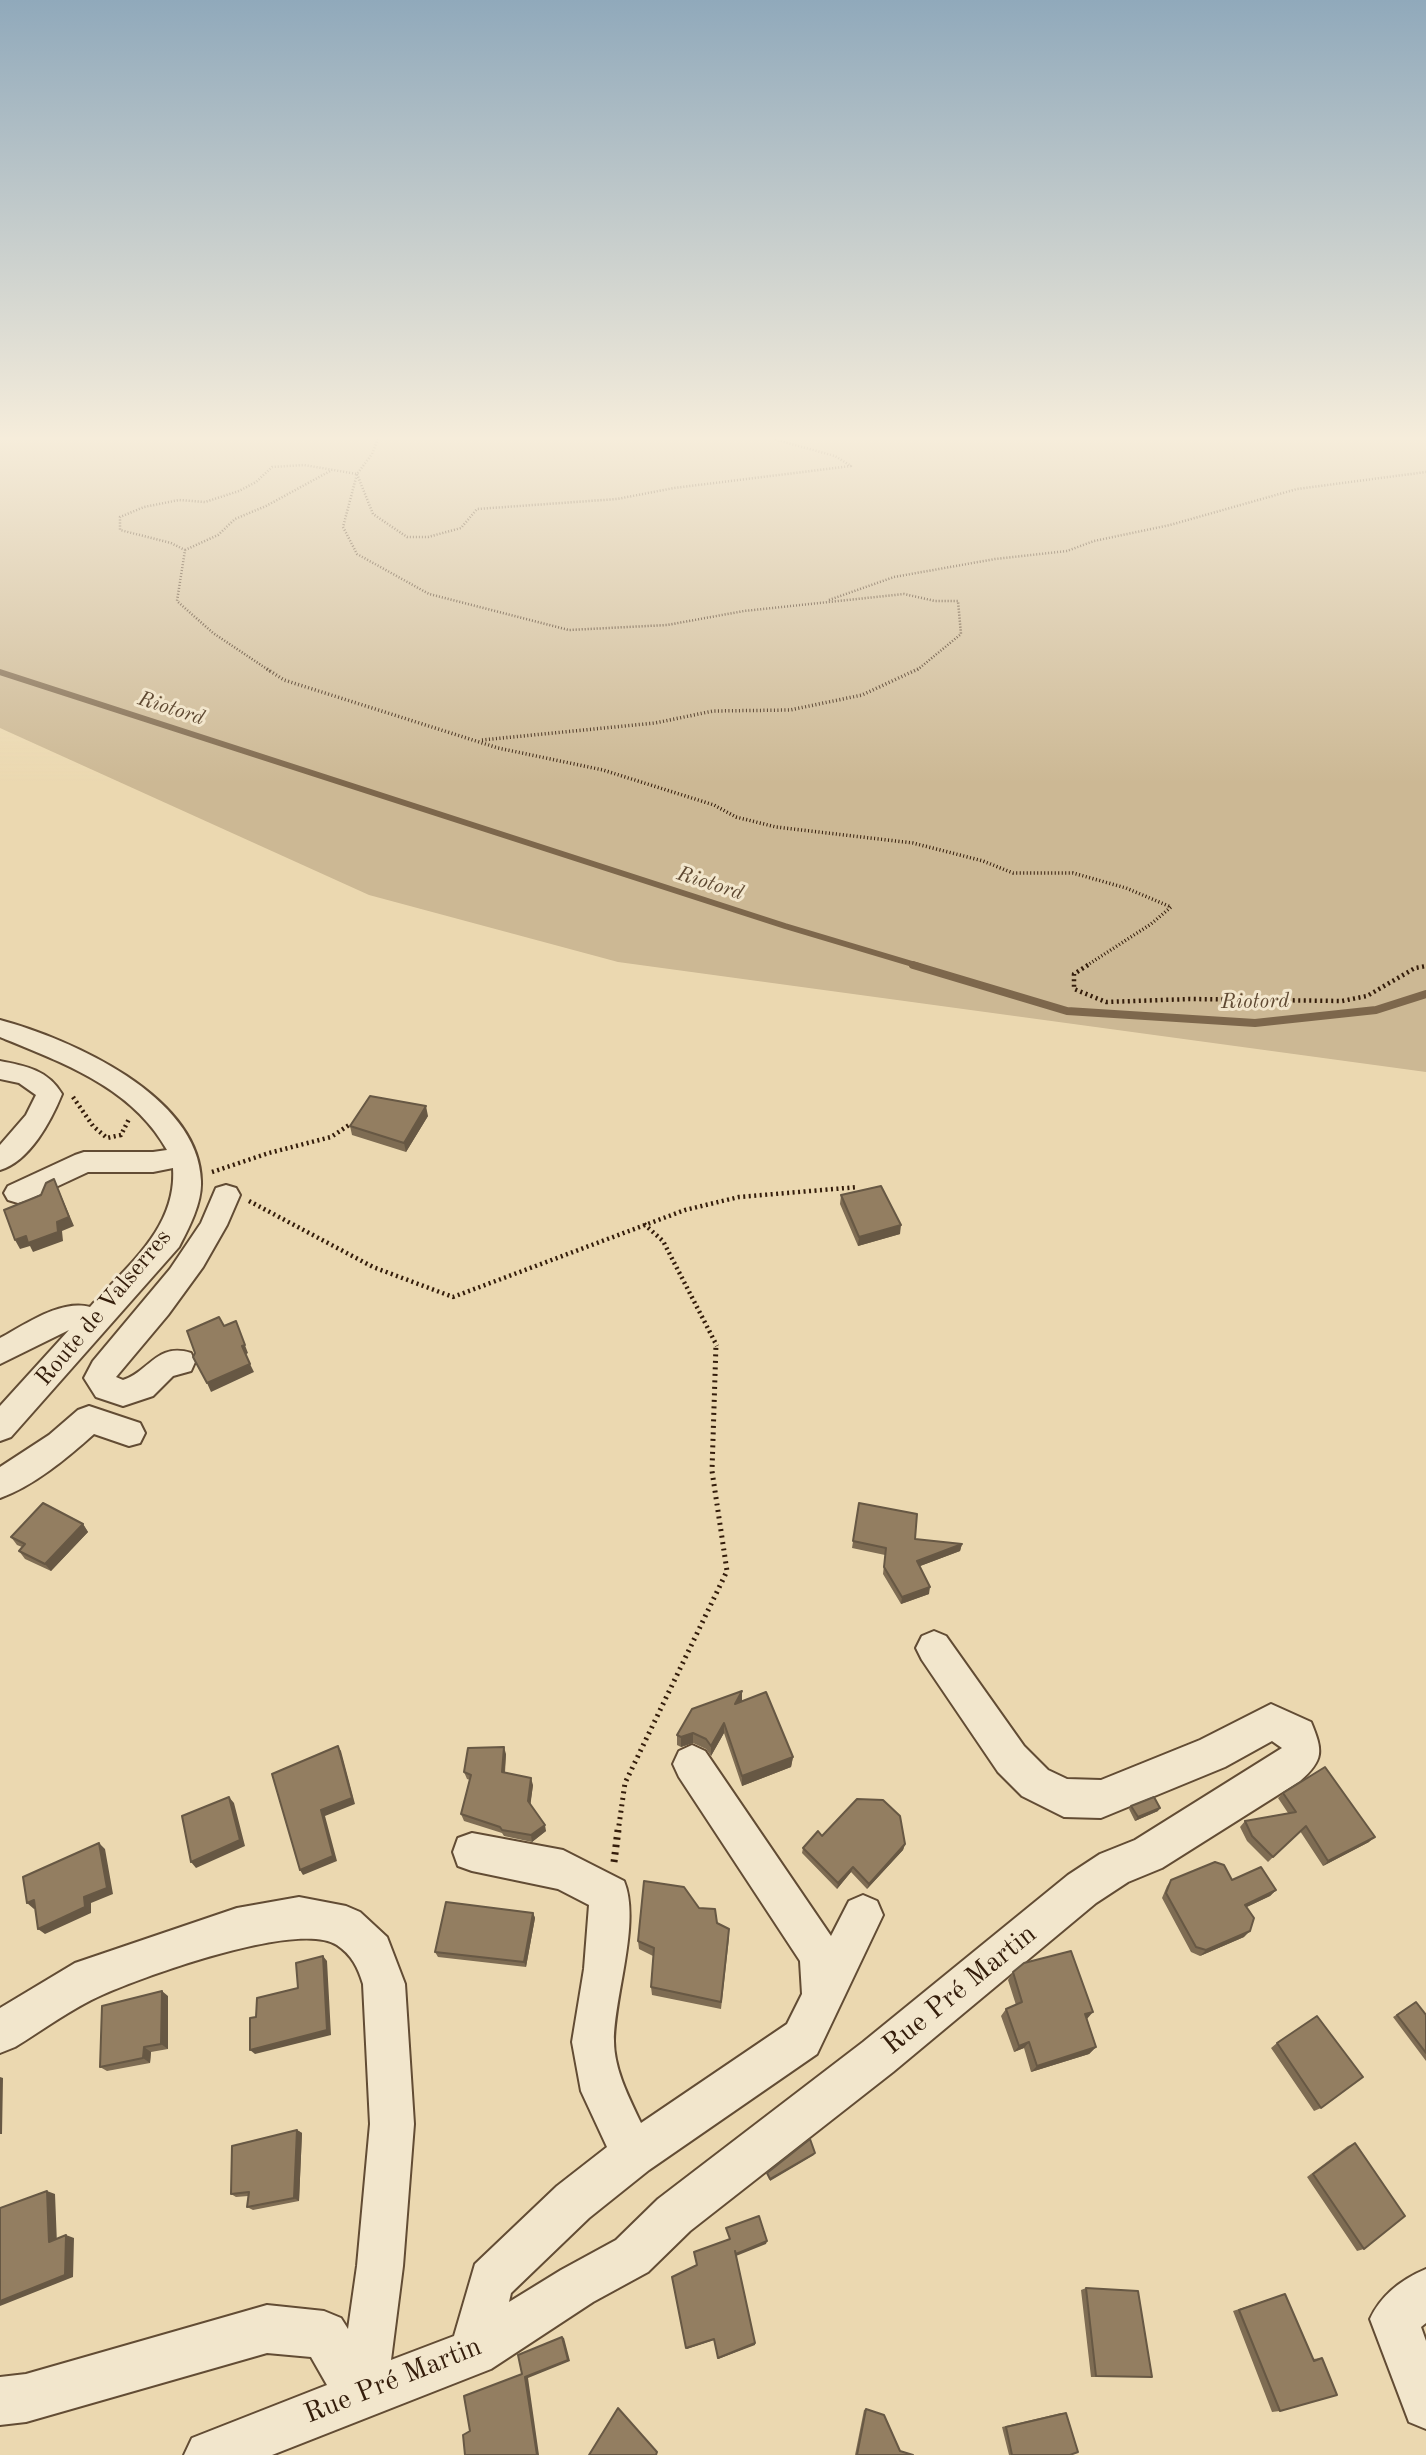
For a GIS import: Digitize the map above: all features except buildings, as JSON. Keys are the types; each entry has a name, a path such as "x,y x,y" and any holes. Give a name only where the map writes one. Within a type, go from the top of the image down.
{"street":[{"name":"Route de Valserres","path":"0,1028 95,1068 119,1083 166,1126 184,1156 188,1182 184,1207 169,1239 0,1428"},
{"path":"0,1070 33,1077 42,1082 50,1094 41,1116 0,1160"},
{"path":"18,1193 84,1162 153,1162 184,1156"},
{"path":"180,1362 164,1366 142,1387 123,1393 107,1388 99,1378 108,1362 150,1316 181,1274 222,1209 217,1184"},
{"path":"0,1352 53,1324 77,1315 95,1320"},
{"path":"0,1484 60,1445 89,1419 129,1433"},
{"name":"Rue Pré Martin","path":"209,2455 474,2352 577,2286 632,2256 674,2215 878,2057 1082,1889 1114,1868 1148,1854 1287,1768 1302,1755 1298,1735 1271,1722 1212,1754 1101,1799 1064,1798 1035,1783 1012,1759 934,1648"},
{"path":"692,1764 820,1955 822,1992"},
{"path":"472,1852 563,1870 610,1895 604,1969 593,2042 603,2091 633,2154"},
{"path":"474,2352 491,2280 573,2202 633,2154 802,2039 822,1992 863,1915"},
{"path":"4,2027 90,1978 237,1928 299,1917 346,1926 373,1951 384,1984 392,2124 380,2266 362,2396"},
{"path":"1426,2292 1394,2319 1426,2405"},
{"path":"0,2401 26,2398 267,2329 324,2335 362,2396"}],"path":[{"path":"184,554 177,601 213,633 284,680 508,750 603,770 713,805 736,817 776,827 913,843 983,861 1013,873 1073,873 1126,888 1171,907 1152,924 1074,974 1074,989 1106,1002 1190,999 1342,1001 1367,996 1415,968 1426,966"},
{"path":"356,554 429,594 569,630 667,625 744,611 904,594 935,601 958,601 961,634 912,674 850,698 790,710 713,711 655,723 479,740"},
{"path":"818,603 894,577 995,559 1044,554"},
{"path":"42,1082 61,1087 78,1101 93,1126 107,1138 121,1135 133,1112 144,1104"},
{"path":"217,1184 269,1153 320,1141 349,1125"},
{"path":"217,1184 346,1255 416,1287 453,1297 685,1210 739,1198 858,1187"},
{"path":"610,1895 625,1783 727,1570 712,1471 716,1345 663,1241 644,1224"}],"shaded area":[{"path":"0,554 1426,554 1426,1072 618,962 369,895 0,728"}],"waterway":[{"name":"Riotord","path":"0,672 785,926 919,966"},
{"name":"Riotord","path":"913,965 1067,1011 1255,1023 1376,1010 1426,994"}]}
